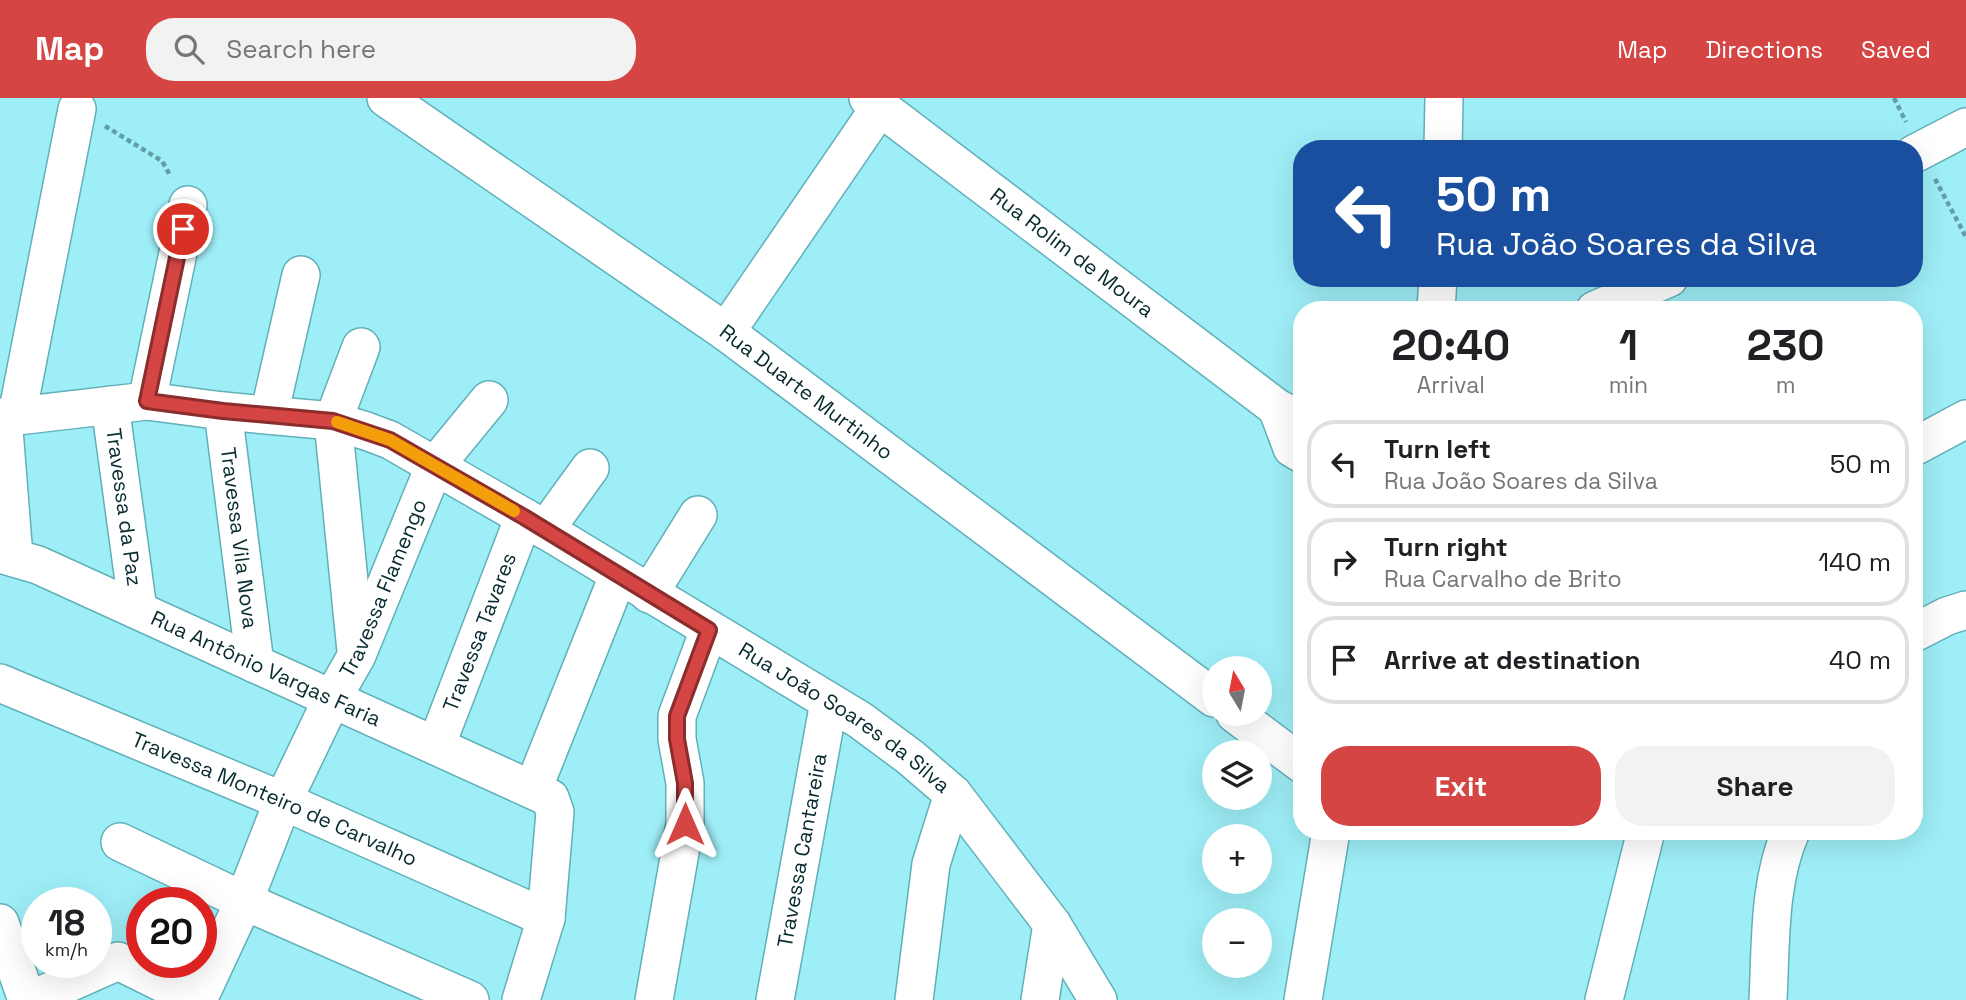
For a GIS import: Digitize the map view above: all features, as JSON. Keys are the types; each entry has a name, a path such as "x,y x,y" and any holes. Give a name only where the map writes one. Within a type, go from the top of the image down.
{"street":[{"name":"Rua Duarte Murtinho","path":"386,98 726,331 1202,689"},
{"path":"1443,140 1444,98"},
{"path":"726,331 874,102"},
{"name":"Rua Rolim de Moura","path":"874,102 1293,439"},
{"path":"7,555 7,417 77,109"},
{"path":"1923,149 1966,127"},
{"path":"147,401 188,205"},
{"path":"269,415 301,275"},
{"path":"1616,301 1648,287"},
{"path":"357,655 333,421 361,347"},
{"name":"Travessa Flamengo","path":"198,1000 331,699 357,655 434,467 489,400"},
{"name":"Rua João Soares da Silva","path":"7,417 147,401 333,421 390,440 534,523 860,720 910,757 953,794 1052,923 1098,1000"},
{"name":"Travessa da Paz","path":"110,405 138,610"},
{"name":"Travessa Vila Nova","path":"223,411 255,664"},
{"path":"1923,442 1966,419"},
{"name":"Travessa Tavares","path":"436,746 534,523 590,468"},
{"path":"649,594 698,515"},
{"name":"Rua Antônio Vargas Faria","path":"7,555 38,565 533,789"},
{"path":"521,1000 546,918 555,812 550,798 533,789 618,576"},
{"path":"1923,628 1966,610"},
{"path":"654,1000 685,824 685,783 677,739 677,716 709,630"},
{"name":"Travessa Monteiro de Carvalho","path":"0,682 284,801 546,918"},
{"name":"Travessa Cantareira","path":"775,1000 829,702"},
{"path":"1251,726 1293,757"},
{"path":"914,1000 931,864 953,794"},
{"path":"1303,1000 1330,840"},
{"path":"1604,1000 1644,840"},
{"path":"1769,1000 1774,895 1787,840"},
{"path":"120,842 244,901 470,1000"},
{"path":"0,923 29,1000 118,961 198,1000"},
{"path":"1040,1000 1052,923"}],"path":[{"path":"77,109 162,161 188,205"}],"slow traffic":[{"path":"337,422 390,440 514,511"}],"route":[{"path":"183,229 147,401 333,421 390,440 524,517 709,630 677,716 677,739 685,783 685,824"}]}
